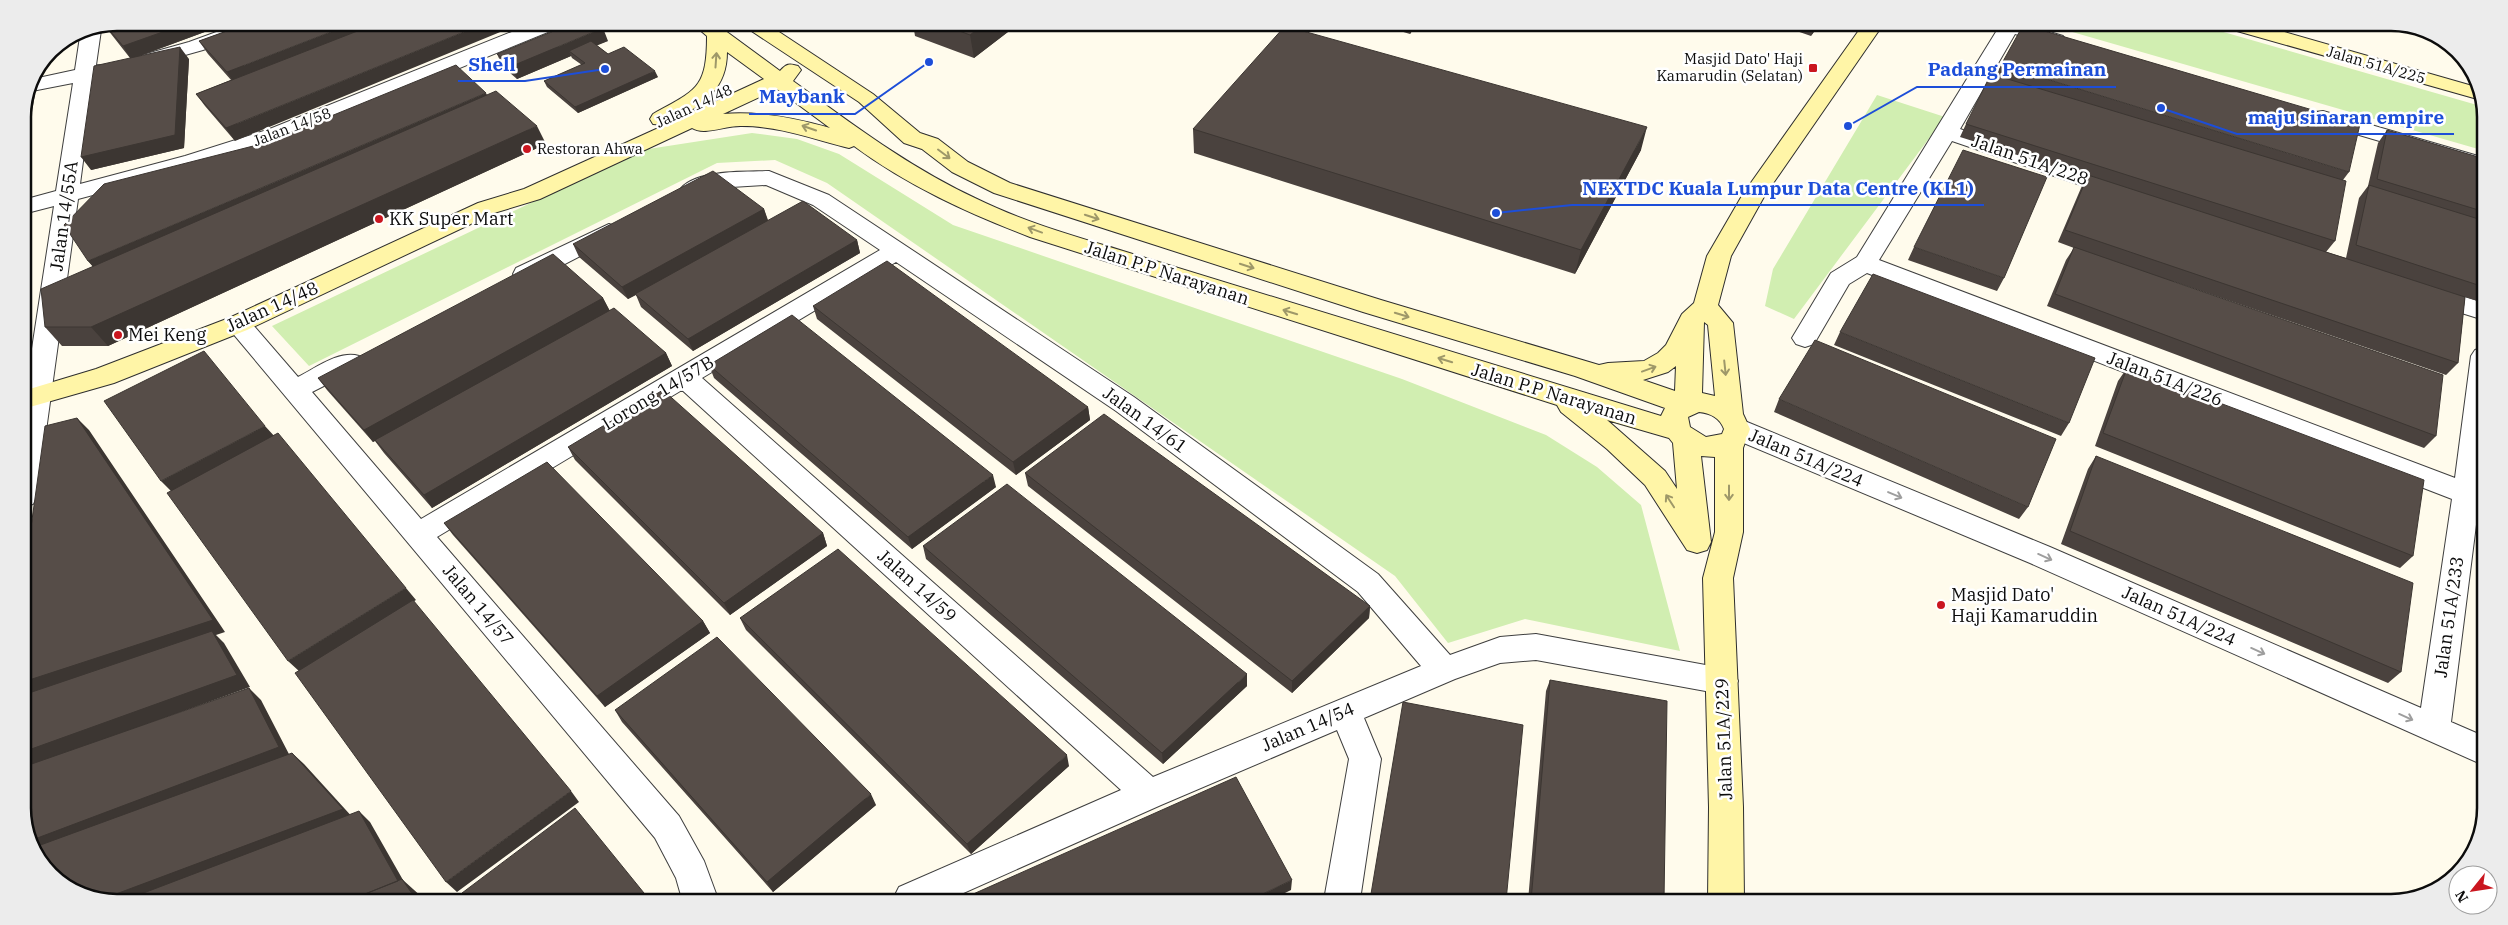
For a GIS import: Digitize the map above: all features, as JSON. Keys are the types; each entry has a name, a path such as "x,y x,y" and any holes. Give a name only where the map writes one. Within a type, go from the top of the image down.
{"main road":[{"path":"647,134 709,85 715,73 710,31"},
{"name":"Jalan P.P Narayanan","path":"715,31 780,73 872,149 918,178 970,205 1038,232 1681,435"},
{"path":"762,31 787,54 780,73 807,72 876,122 912,138"},
{"name":"Jalan P.P Narayanan","path":"765,31 866,98 912,138 930,144 960,167 1002,188 1363,304 1584,370 1686,403"},
{"path":"1584,370 1636,374 1663,364 1678,349 1698,313 1719,256 1754,194 1868,31"},
{"name":"Jalan 51A/225","path":"2258,31 2473,92"},
{"name":"Jalan 51A/225","path":"2305,31 2466,76"},
{"name":"Jalan 14/48","path":"31,398 155,358 238,324 486,208 532,194 647,134 780,73"},
{"path":"647,134 707,123 743,119 800,125 872,149"},
{"path":"1686,403 1710,403 1732,429 1708,448 1681,435 1673,422 1674,415 1686,403 1698,313"},
{"name":"Jalan 51A/229","path":"1698,313 1720,323 1732,429 1729,532 1718,578 1726,894"},
{"path":"1556,395 1617,442 1655,478 1697,542"},
{"name":"Jalan 51A/229","path":"1681,435 1697,542 1718,578"}],"street":[{"path":"38,84 196,46 237,31"},
{"name":"Jalan 14/58","path":"31,205 193,162 275,135 536,31"},
{"path":"1805,338 1840,279 1865,263 2006,31"},
{"path":"2026,31 2077,46"},
{"name":"Jalan 14/55A","path":"31,393 67,196 91,36"},
{"path":"2303,112 2477,163"},
{"name":"Jalan 51A/228","path":"1946,132 2138,196"},
{"name":"Jalan 14/61","path":"667,203 710,181 769,178 821,200 1125,404 1368,583 1444,670"},
{"path":"508,282 632,220"},
{"name":"Lorong 14/57B","path":"418,535 898,250"},
{"name":"Jalan 51A/226","path":"1865,263 2475,497"},
{"path":"2410,288 2477,310"},
{"name":"Jalan 14/57","path":"238,324 667,827 692,874 698,894"},
{"path":"294,390 366,354"},
{"name":"Jalan 14/59","path":"684,377 1149,794"},
{"name":"Jalan 51A/224","path":"1732,429 2040,555 2477,748"},
{"name":"Jalan 51A/233","path":"2434,729 2475,497 2477,466"},
{"name":"Jalan 14/54","path":"922,894 1149,794 1444,670 1500,650 1536,647 1722,681"},
{"path":"1339,894 1365,759 1346,711"}],"green space":[{"path":"2069,31 2220,31 2476,105 2477,149"},
{"path":"1877,95 1945,117 1794,319 1765,306 1773,269"},
{"path":"752,133 797,139 839,154 953,225 1402,379 1546,435 1597,467 1641,505 1680,651 1525,619 1448,643 1395,576 827,183 775,160 717,163 309,366 272,326 642,150"}],"building":[{"path":"165,31 123,46 111,32"},
{"path":"227,31 333,31 227,72 199,41"},
{"path":"357,31 466,31 226,128 196,94"},
{"path":"554,31 596,31 512,66 497,54"},
{"path":"959,31 975,31 970,35"},
{"path":"1281,31 1303,31 1647,127 1581,250 1193,129"},
{"path":"2020,31 2045,31 2360,124 2349,172 2001,65"},
{"path":"591,41 608,54 624,47 655,71 575,107 544,81 585,63 569,51"},
{"path":"180,47 175,135 81,157 94,66"},
{"path":"456,65 486,93 88,261 64,225 104,184 265,143"},
{"path":"1991,74 2346,181 2335,241 1966,124"},
{"path":"496,91 537,126 91,327 45,327 41,289"},
{"path":"2387,130 2477,157 2477,210 2377,179"},
{"path":"1963,150 2047,177 2004,278 1914,247"},
{"path":"713,171 764,209 622,287 573,244"},
{"path":"2088,175 2465,297 2458,363 2065,230"},
{"path":"2369,185 2477,219 2477,285 2356,245"},
{"path":"803,201 857,240 688,339 635,294"},
{"path":"2074,247 2443,375 2436,436 2055,294"},
{"path":"553,254 603,298 364,430 318,378"},
{"path":"887,261 1088,407 1013,462 813,306"},
{"path":"1873,274 2095,358 2069,423 1840,332"},
{"path":"614,308 666,353 424,495 375,440"},
{"path":"792,315 993,475 908,537 709,365"},
{"path":"1815,340 2056,439 2028,507 1779,399"},
{"path":"204,351 265,426 161,481 104,401"},
{"path":"2127,368 2424,480 2413,556 2103,433"},
{"path":"663,390 823,533 724,603 568,447"},
{"path":"1104,414 1370,606 1292,681 1025,473"},
{"path":"77,418 213,620 31,679 31,527 45,426"},
{"path":"278,433 406,588 288,661 167,493"},
{"path":"2096,456 2413,583 2401,672 2070,531"},
{"path":"547,462 703,621 597,696 444,523"},
{"path":"1007,484 1247,674 1162,753 923,546"},
{"path":"838,549 1067,755 967,844 740,618"},
{"path":"413,600 571,791 446,882 295,673"},
{"path":"212,631 237,675 31,749 31,692"},
{"path":"717,637 871,794 767,882 615,710"},
{"path":"1550,680 1667,701 1664,894 1532,894"},
{"path":"249,688 279,747 37,838 31,813 31,764"},
{"path":"1403,702 1523,725 1507,894 1371,894"},
{"path":"292,753 343,809 116,894 90,889 74,882 49,860 40,845"},
{"path":"1236,777 1292,880 1263,894 973,894"},
{"path":"575,808 644,893 463,894"},
{"path":"359,811 398,881 365,894 141,894"},
{"path":"402,879 412,894 365,894"}],"place":[{"name":"Maybank","path":"929,62"},
{"name":"Masjid Dato' Haji Kamarudin (Selatan)","path":"1813,68"},
{"name":"Shell","path":"605,69"},
{"name":"maju sinaran empire","path":"2161,108"},
{"name":"Padang Permainan","path":"1848,126"},
{"name":"Restoran Ahwa","path":"527,149"},
{"name":"NEXTDC Kuala Lumpur Data Centre (KL1)","path":"1496,213"},
{"name":"KK Super Mart","path":"379,219"},
{"name":"Mei Keng","path":"118,335"},
{"name":"Masjid Dato' Haji Kamaruddin","path":"1941,605"}]}
